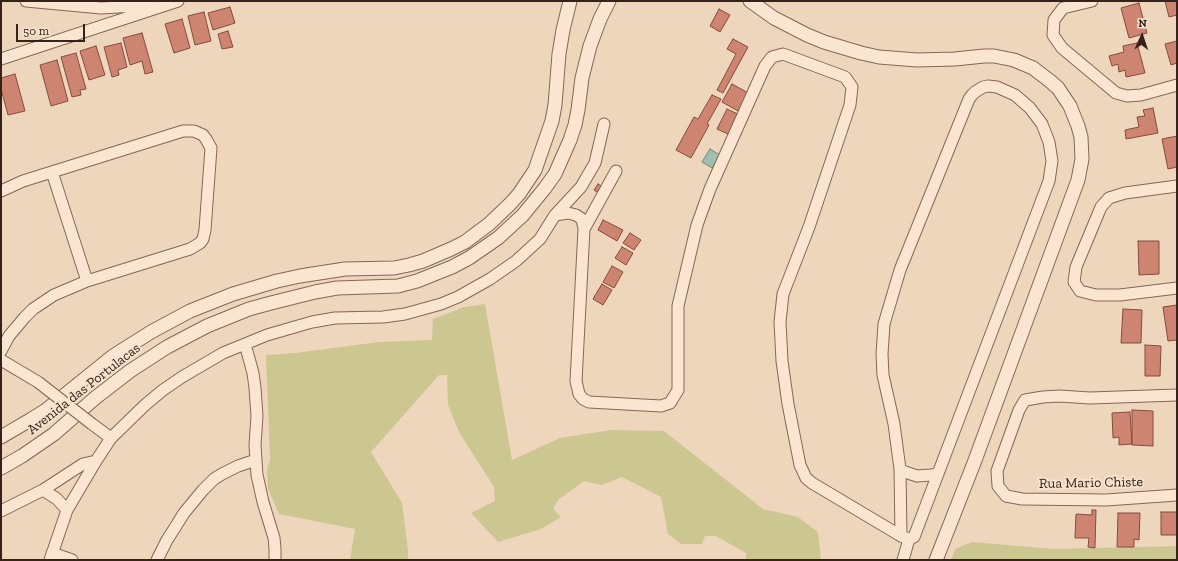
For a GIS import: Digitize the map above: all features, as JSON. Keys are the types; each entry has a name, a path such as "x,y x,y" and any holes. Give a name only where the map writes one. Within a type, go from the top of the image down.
{"street":[{"path":"26,1 101,8 167,5"},
{"path":"1,59 178,1"},
{"name":"Avenida das Portulacas","path":"1,437 46,410 113,356 170,321 212,302 255,287 300,276 345,270 394,268 409,265 438,255 465,242 489,224 514,199 535,170 552,121 562,36 570,1"},
{"name":"Avenida das Portulacas","path":"1,468 50,437 95,398 130,371 167,347 207,326 249,309 315,292 338,288 398,286 435,275 469,258 484,248 511,227 535,202 555,174 575,125 582,78 590,46 600,19 609,1"},
{"path":"750,1 774,18 807,35 824,42 861,53 898,59 917,60 955,59 984,56 1014,60 1033,68 1050,80 1064,97 1075,116 1080,132 1082,148 1082,158 1078,180 974,463 936,560"},
{"path":"1092,1 1063,8 1054,20 1053,35 1062,48 1116,93 1127,96 1142,95 1177,85"},
{"path":"101,8 105,25"},
{"path":"555,216 568,213 576,215 582,219 584,229 576,381 579,394 583,399 589,402 661,406 670,403 674,399 678,390 678,306 697,225 710,189 765,66 772,57 783,54 845,76 852,87 850,105 809,227 783,294 780,322 782,361 789,411 800,465 806,478 905,538 914,537 1046,190 1052,161 1049,142 1042,124 1030,108 1015,95 1006,90 992,86 979,89 969,100 900,270 884,324 882,354 883,375 894,424 900,469 905,538 903,560"},
{"path":"555,105 561,102 570,105 574,113 575,125"},
{"path":"72,560 51,557 67,510 111,438 127,421 163,390 203,364 267,335 312,322 335,318 383,317 406,314 440,304 479,286 516,261 540,239 555,216 581,187 595,163 604,124"},
{"path":"1,190 23,181 183,131 194,131 203,135 211,148 205,230 200,243 190,249 87,281 54,295 34,309 16,326 1,352"},
{"path":"52,172 87,281"},
{"path":"584,229 616,172"},
{"path":"1177,186 1125,193 1109,198 1101,207 1076,268 1074,282 1080,291 1096,295 1120,295 1177,288"},
{"path":"245,344 253,373 255,388 257,416 257,475 263,502 274,538 274,560"},
{"path":"1,360 38,382 111,438"},
{"name":"Rua Mario Chiste","path":"1177,395 1090,398 1059,396 1025,400 1019,410 997,471 998,486 1006,496 1022,499 1106,500 1177,495"},
{"path":"157,560 167,540 189,507 214,479 238,466 256,460"},
{"path":"1,511 43,490 84,464 96,461"},
{"path":"900,469 917,476 938,474"},
{"path":"43,490 57,499 67,510"}],"shaded area":[{"path":"710,149 720,155 712,168 702,162"},
{"path":"485,304 512,460 560,438 611,430 664,431 763,509 798,517 818,532 821,560 746,560 746,553 716,536 705,536 702,544 681,544 668,534 661,497 622,477 602,485 584,481 558,500 553,509 561,517 541,529 498,542 471,513 495,501 494,487 459,432 448,405 447,375 439,375 371,452 402,503 408,560 350,560 355,529 279,514 268,489 267,469 270,460 266,355 295,353 379,342 432,340 433,319 464,307"},
{"path":"972,542 1053,549 1177,546 1177,560 951,560 955,549"}],"building":[{"path":"1165,1 1177,1 1177,15 1169,17"},
{"path":"1139,3 1147,33 1129,38 1121,8"},
{"path":"230,7 235,23 213,30 208,13"},
{"path":"719,9 730,15 720,32 710,26"},
{"path":"204,12 211,41 195,45 188,16"},
{"path":"182,19 190,48 174,53 165,24"},
{"path":"228,31 233,47 222,49 218,34"},
{"path":"142,33 153,72 145,74 142,61 130,65 123,38"},
{"path":"733,39 748,47 723,93 717,90 736,54 727,49"},
{"path":"1177,41 1177,63 1171,65 1165,44"},
{"path":"121,43 127,67 118,70 119,75 112,77 104,47"},
{"path":"1137,43 1145,73 1126,77 1125,70 1119,72 1118,64 1112,66 1109,56 1124,52 1123,46"},
{"path":"96,46 105,75 89,80 80,51"},
{"path":"76,53 86,89 80,90 81,95 72,97 61,57"},
{"path":"57,60 68,101 51,106 40,65"},
{"path":"15,74 25,111 8,115 1,89 1,78"},
{"path":"732,84 750,94 740,112 722,102"},
{"path":"712,95 721,99 691,158 676,150 694,117 698,119"},
{"path":"1153,108 1158,133 1126,139 1125,130 1139,127 1137,117 1145,116 1143,110"},
{"path":"727,109 742,116 732,136 717,129"},
{"path":"1177,136 1177,167 1168,169 1162,139"},
{"path":"598,184 604,188 600,194 594,190"},
{"path":"603,220 623,230 617,241 598,230"},
{"path":"630,233 641,240 634,250 623,243"},
{"path":"1138,241 1159,241 1159,274 1139,275"},
{"path":"622,247 633,253 626,265 615,258"},
{"path":"612,266 623,272 614,288 603,282"},
{"path":"602,284 612,290 603,305 593,299"},
{"path":"1177,305 1177,340 1168,341 1163,307"},
{"path":"1123,309 1142,310 1141,343 1121,343"},
{"path":"1145,345 1161,346 1160,376 1145,376"},
{"path":"1132,410 1153,411 1153,446 1132,445"},
{"path":"1130,412 1132,444 1119,445 1119,437 1113,438 1112,413"},
{"path":"1092,510 1096,510 1095,548 1088,547 1089,538 1075,538 1076,514 1092,515"},
{"path":"1161,512 1177,512 1177,535 1161,535"},
{"path":"1118,513 1140,513 1139,540 1134,539 1134,547 1117,547"}]}
